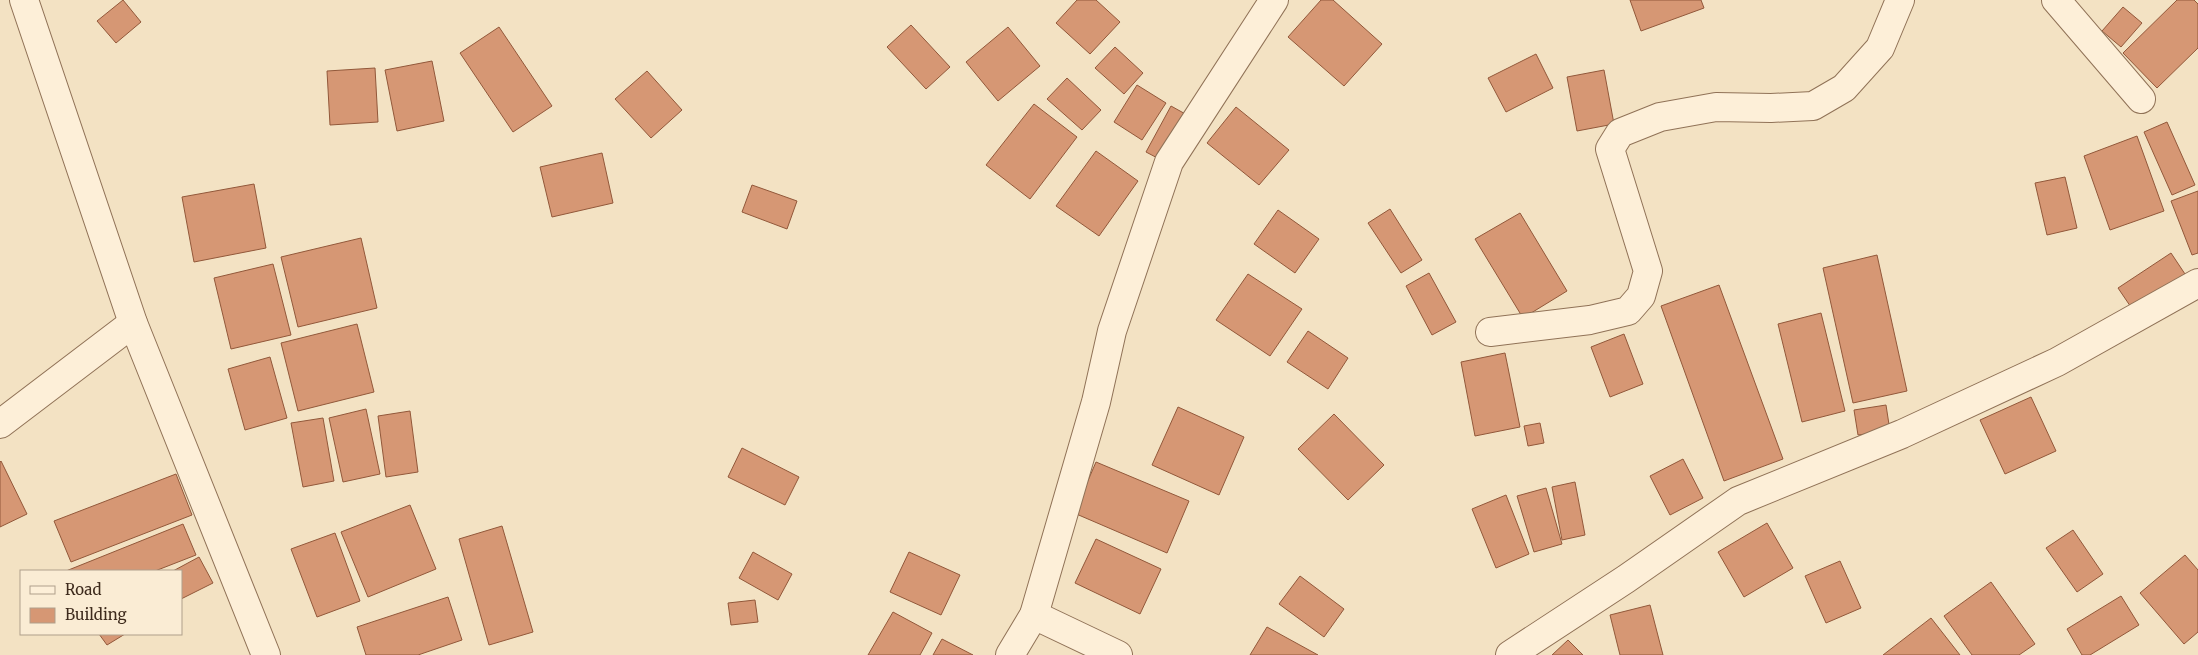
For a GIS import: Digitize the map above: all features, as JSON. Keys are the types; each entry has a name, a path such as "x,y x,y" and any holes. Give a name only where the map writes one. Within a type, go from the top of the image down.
{"street":[{"path":"24,0 133,323 266,655"},
{"path":"1010,655 1034,615 1096,402 1112,331 1169,162 1274,0"},
{"path":"1490,332 1590,320 1628,311 1641,296 1648,271 1610,149 1620,133 1660,117 1716,107 1771,108 1813,106 1844,88 1880,48 1900,0"},
{"path":"2056,0 2141,99"},
{"path":"1510,655 1626,579 1738,501 1902,434 2057,362 2198,284"},
{"path":"0,424 133,323"},
{"path":"1034,615 1118,655"}],"building":[{"path":"123,0 141,22 116,43 97,21"},
{"path":"1077,0 1096,0 1120,22 1090,54 1056,23"},
{"path":"1321,0 1333,0 1382,44 1344,86 1288,37"},
{"path":"1630,0 1701,0 1704,8 1641,31"},
{"path":"2177,0 2194,0 2198,4 2198,48 2157,88 2123,53"},
{"path":"2123,7 2142,23 2121,47 2102,31"},
{"path":"911,25 950,67 926,89 887,47"},
{"path":"499,27 552,106 513,132 460,53"},
{"path":"1008,27 1040,66 998,101 966,62"},
{"path":"1115,47 1143,73 1124,94 1095,68"},
{"path":"1536,54 1553,88 1506,112 1488,78"},
{"path":"432,61 444,121 397,131 385,70"},
{"path":"375,68 378,122 330,125 327,71"},
{"path":"1604,70 1614,124 1577,131 1567,77"},
{"path":"647,71 682,110 651,138 615,99"},
{"path":"1067,78 1101,110 1082,130 1047,99"},
{"path":"1137,85 1166,103 1142,140 1114,122"},
{"path":"1034,104 1077,137 1030,199 986,165"},
{"path":"1171,106 1189,116 1165,162 1146,152"},
{"path":"1236,107 1289,150 1259,185 1207,143"},
{"path":"2167,122 2195,185 2172,195 2144,132"},
{"path":"2137,136 2164,211 2110,230 2084,156"},
{"path":"1096,151 1138,181 1099,236 1056,206"},
{"path":"602,153 613,203 552,217 540,167"},
{"path":"2065,177 2077,228 2047,235 2035,183"},
{"path":"254,184 266,248 194,262 182,197"},
{"path":"752,185 797,201 787,229 742,212"},
{"path":"2198,191 2198,253 2192,255 2171,201"},
{"path":"1390,209 1422,260 1401,273 1368,223"},
{"path":"1278,210 1319,239 1295,273 1254,244"},
{"path":"1520,213 1567,291 1523,318 1475,239"},
{"path":"361,238 377,308 298,327 281,257"},
{"path":"2171,253 2189,280 2137,316 2118,288"},
{"path":"1877,255 1907,391 1853,403 1823,268"},
{"path":"273,264 291,335 231,349 214,278"},
{"path":"1429,273 1456,322 1432,335 1406,286"},
{"path":"1248,274 1302,309 1270,356 1216,320"},
{"path":"1719,285 1783,459 1724,481 1661,306"},
{"path":"1821,313 1845,411 1802,422 1778,324"},
{"path":"357,324 374,392 298,411 281,343"},
{"path":"1308,331 1348,358 1328,389 1287,362"},
{"path":"1624,334 1643,384 1610,397 1591,347"},
{"path":"1505,353 1520,427 1475,436 1461,362"},
{"path":"270,357 287,418 245,430 228,369"},
{"path":"2031,397 2056,451 2005,474 1980,420"},
{"path":"1886,405 1890,431 1858,435 1854,410"},
{"path":"1178,407 1244,437 1219,495 1152,465"},
{"path":"366,409 380,474 343,482 329,418"},
{"path":"410,411 418,472 386,477 378,416"},
{"path":"1334,414 1384,465 1348,500 1298,449"},
{"path":"323,418 334,481 303,487 291,423"},
{"path":"1540,423 1544,443 1528,446 1524,426"},
{"path":"742,448 799,477 785,505 728,477"},
{"path":"1683,459 1703,498 1670,515 1650,476"},
{"path":"0,462 27,514 0,527"},
{"path":"1096,462 1189,501 1167,553 1074,513"},
{"path":"176,474 192,515 71,562 54,521"},
{"path":"1575,482 1585,535 1562,540 1552,487"},
{"path":"1546,488 1562,544 1534,552 1517,496"},
{"path":"1506,495 1529,554 1496,568 1472,509"},
{"path":"410,505 436,569 368,597 341,532"},
{"path":"1767,523 1793,568 1744,597 1718,552"},
{"path":"183,524 196,555 158,570 68,570"},
{"path":"502,526 533,632 489,645 459,539"},
{"path":"2073,530 2103,574 2077,592 2046,548"},
{"path":"335,533 360,601 317,617 291,549"},
{"path":"1096,539 1161,569 1140,614 1075,583"},
{"path":"753,552 792,574 778,600 739,578"},
{"path":"909,552 960,575 941,615 890,592"},
{"path":"2185,555 2198,570 2198,632 2184,644 2140,593"},
{"path":"199,557 213,583 182,598 182,570 175,570"},
{"path":"1840,561 1861,608 1826,623 1805,576"},
{"path":"1300,576 1344,609 1324,637 1279,604"},
{"path":"1991,582 2035,644 2019,655 1972,655 1944,616"},
{"path":"2121,596 2139,625 2090,655 2082,655 2067,629"},
{"path":"448,597 462,640 418,655 366,655 357,627"},
{"path":"755,600 758,622 731,625 728,603"},
{"path":"1650,605 1663,655 1620,655 1610,615"},
{"path":"893,612 932,633 920,655 868,655"},
{"path":"1931,618 1960,655 1883,655"},
{"path":"1267,627 1318,655 1250,655"},
{"path":"100,635 123,635 107,645"},
{"path":"942,639 973,655 933,655"},
{"path":"1568,640 1583,655 1552,655"}]}
